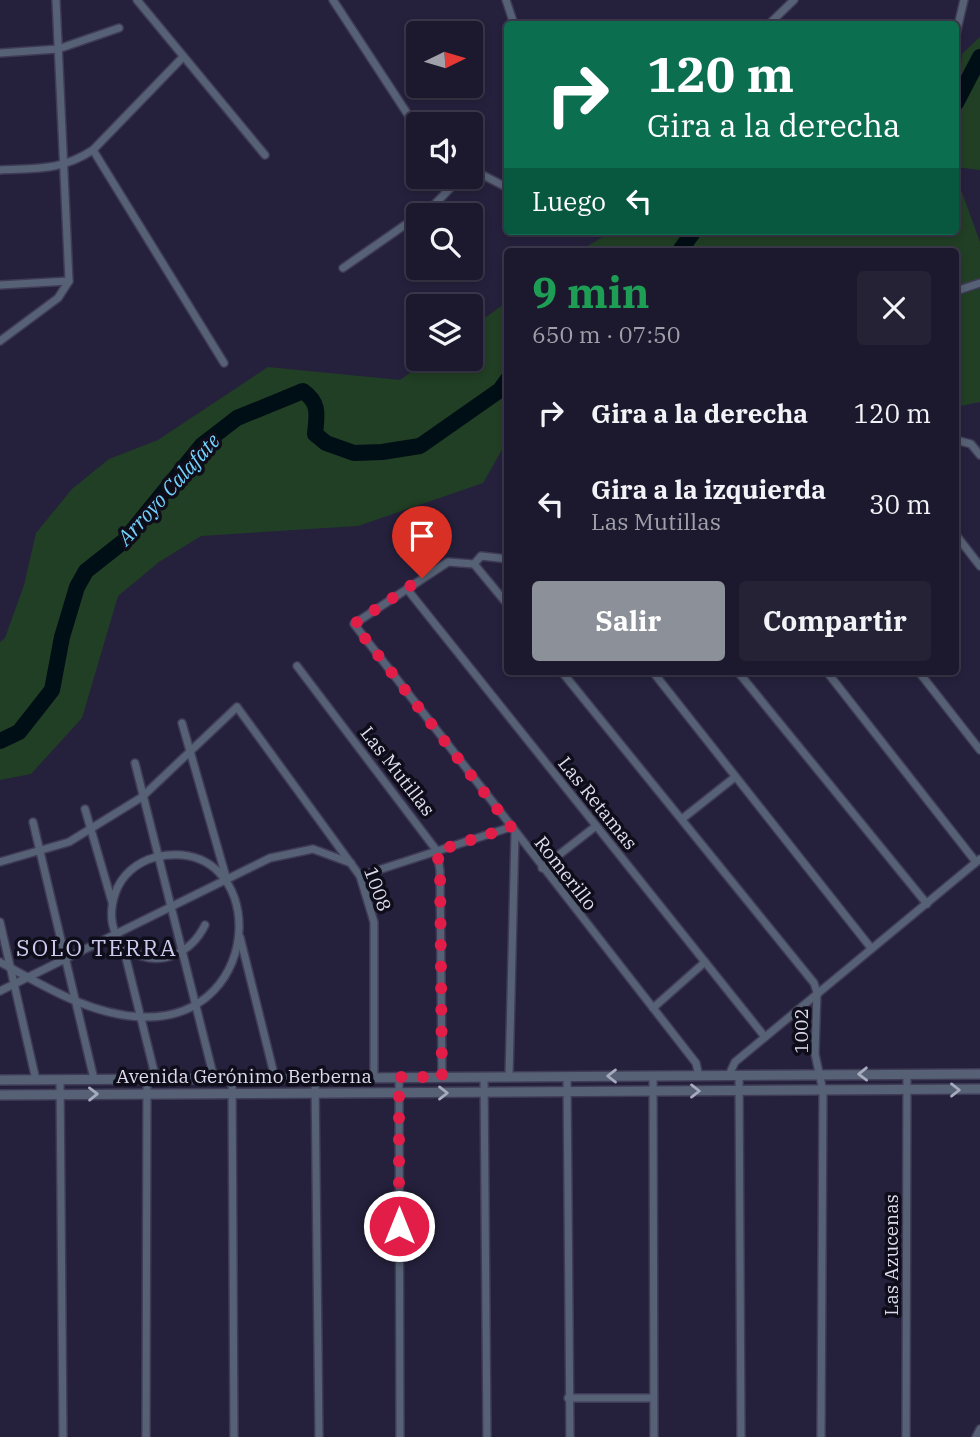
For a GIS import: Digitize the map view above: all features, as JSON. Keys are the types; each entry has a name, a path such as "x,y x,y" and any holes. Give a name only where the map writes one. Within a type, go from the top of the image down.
{"street":[{"path":"0,341 58,298 69,281 56,0"},
{"path":"137,0 265,155"},
{"path":"333,0 406,112"},
{"path":"506,0 513,21"},
{"path":"772,21 794,0"},
{"path":"959,21 964,0"},
{"path":"0,53 58,49 119,27"},
{"path":"0,170 65,166 93,150 183,57"},
{"path":"93,150 224,363"},
{"path":"483,175 504,184"},
{"path":"343,268 435,204 449,189"},
{"path":"0,285 69,281"},
{"path":"959,290 980,283"},
{"path":"959,441 971,444 980,454"},
{"path":"959,539 980,566"},
{"path":"474,564 481,556 504,559"},
{"path":"407,589 448,562 474,564 504,600"},
{"name":"Romerillo","path":"407,589 354,624 696,1063 699,1076"},
{"name":"Las Retamas","path":"407,589 765,1037"},
{"name":"Las Mutillas","path":"297,666 437,851"},
{"name":"1002","path":"564,675 814,983 817,992 818,1075 823,1090 821,1437"},
{"path":"655,675 871,948"},
{"path":"740,675 927,904"},
{"path":"741,1437 740,1091 734,1075 735,1062 978,860 829,675"},
{"path":"921,675 980,750"},
{"name":"1008","path":"192,751 237,707 360,876 374,922 374,1077"},
{"path":"182,723 226,879 238,905 239,933 275,1078"},
{"path":"0,862 40,851 92,831 142,797 192,751"},
{"path":"135,763 214,1078"},
{"path":"681,819 735,776"},
{"path":"85,809 113,905 115,934 123,945 141,957 163,959 183,951 197,939 205,925"},
{"path":"33,822 94,1079"},
{"path":"542,868 596,826"},
{"path":"360,876 513,830 509,1077"},
{"path":"0,991 270,858 303,850 322,851 351,863"},
{"path":"437,851 440,871 442,1077"},
{"path":"113,905 118,887 131,870 159,857 196,861 226,879"},
{"path":"0,922 36,1080"},
{"path":"0,962 76,1001 108,1012 141,1017 170,1015 196,1004 219,986 228,973 239,933"},
{"path":"123,945 141,1017 152,1079 146,1094 146,1437"},
{"path":"653,1008 705,962"},
{"name":"Las Azucenas","path":"906,1437 907,1074"},
{"name":"Avenida Gerónimo Berberna","path":"0,1080 980,1074"},
{"path":"653,1076 654,1437"},
{"path":"399,1077 400,1437"},
{"path":"567,1077 570,1437"},
{"path":"233,1078 234,1437"},
{"path":"315,1078 318,1437"},
{"path":"484,1078 486,1437"},
{"path":"60,1079 63,1437"},
{"name":"Avenida Gerónimo Berberna","path":"0,1095 980,1089"},
{"path":"568,1398 653,1398"},
{"path":"976,1437 980,1429"}],"green space":[{"path":"980,37 980,170 959,167 959,83 962,54"},
{"path":"959,184 980,242 980,402 959,406 959,248 584,248 606,235 959,235"},
{"path":"504,304 504,446 483,483 358,526 201,536 159,562 118,596 82,718 31,774 0,780 0,642 5,638 24,585 36,533 72,489 109,459 158,440 268,367 400,380 412,371 483,371 483,319"}],"waterway":[{"name":"Arroyo Calafate","path":"959,97 980,57"},
{"name":"Arroyo Calafate","path":"682,248 691,235"},
{"name":"Arroyo Calafate","path":"0,741 19,732 52,690 62,637 77,587 86,571 124,541 202,445 237,418 303,391 315,405 315,434 326,443 354,453 382,452 420,446 504,384"}],"district":[{"name":"SOLO TERRA","path":"97,947"}],"route":[{"path":"399,1226 399,1077 442,1077 440,871 437,851 511,827 354,624 422,578"}]}
